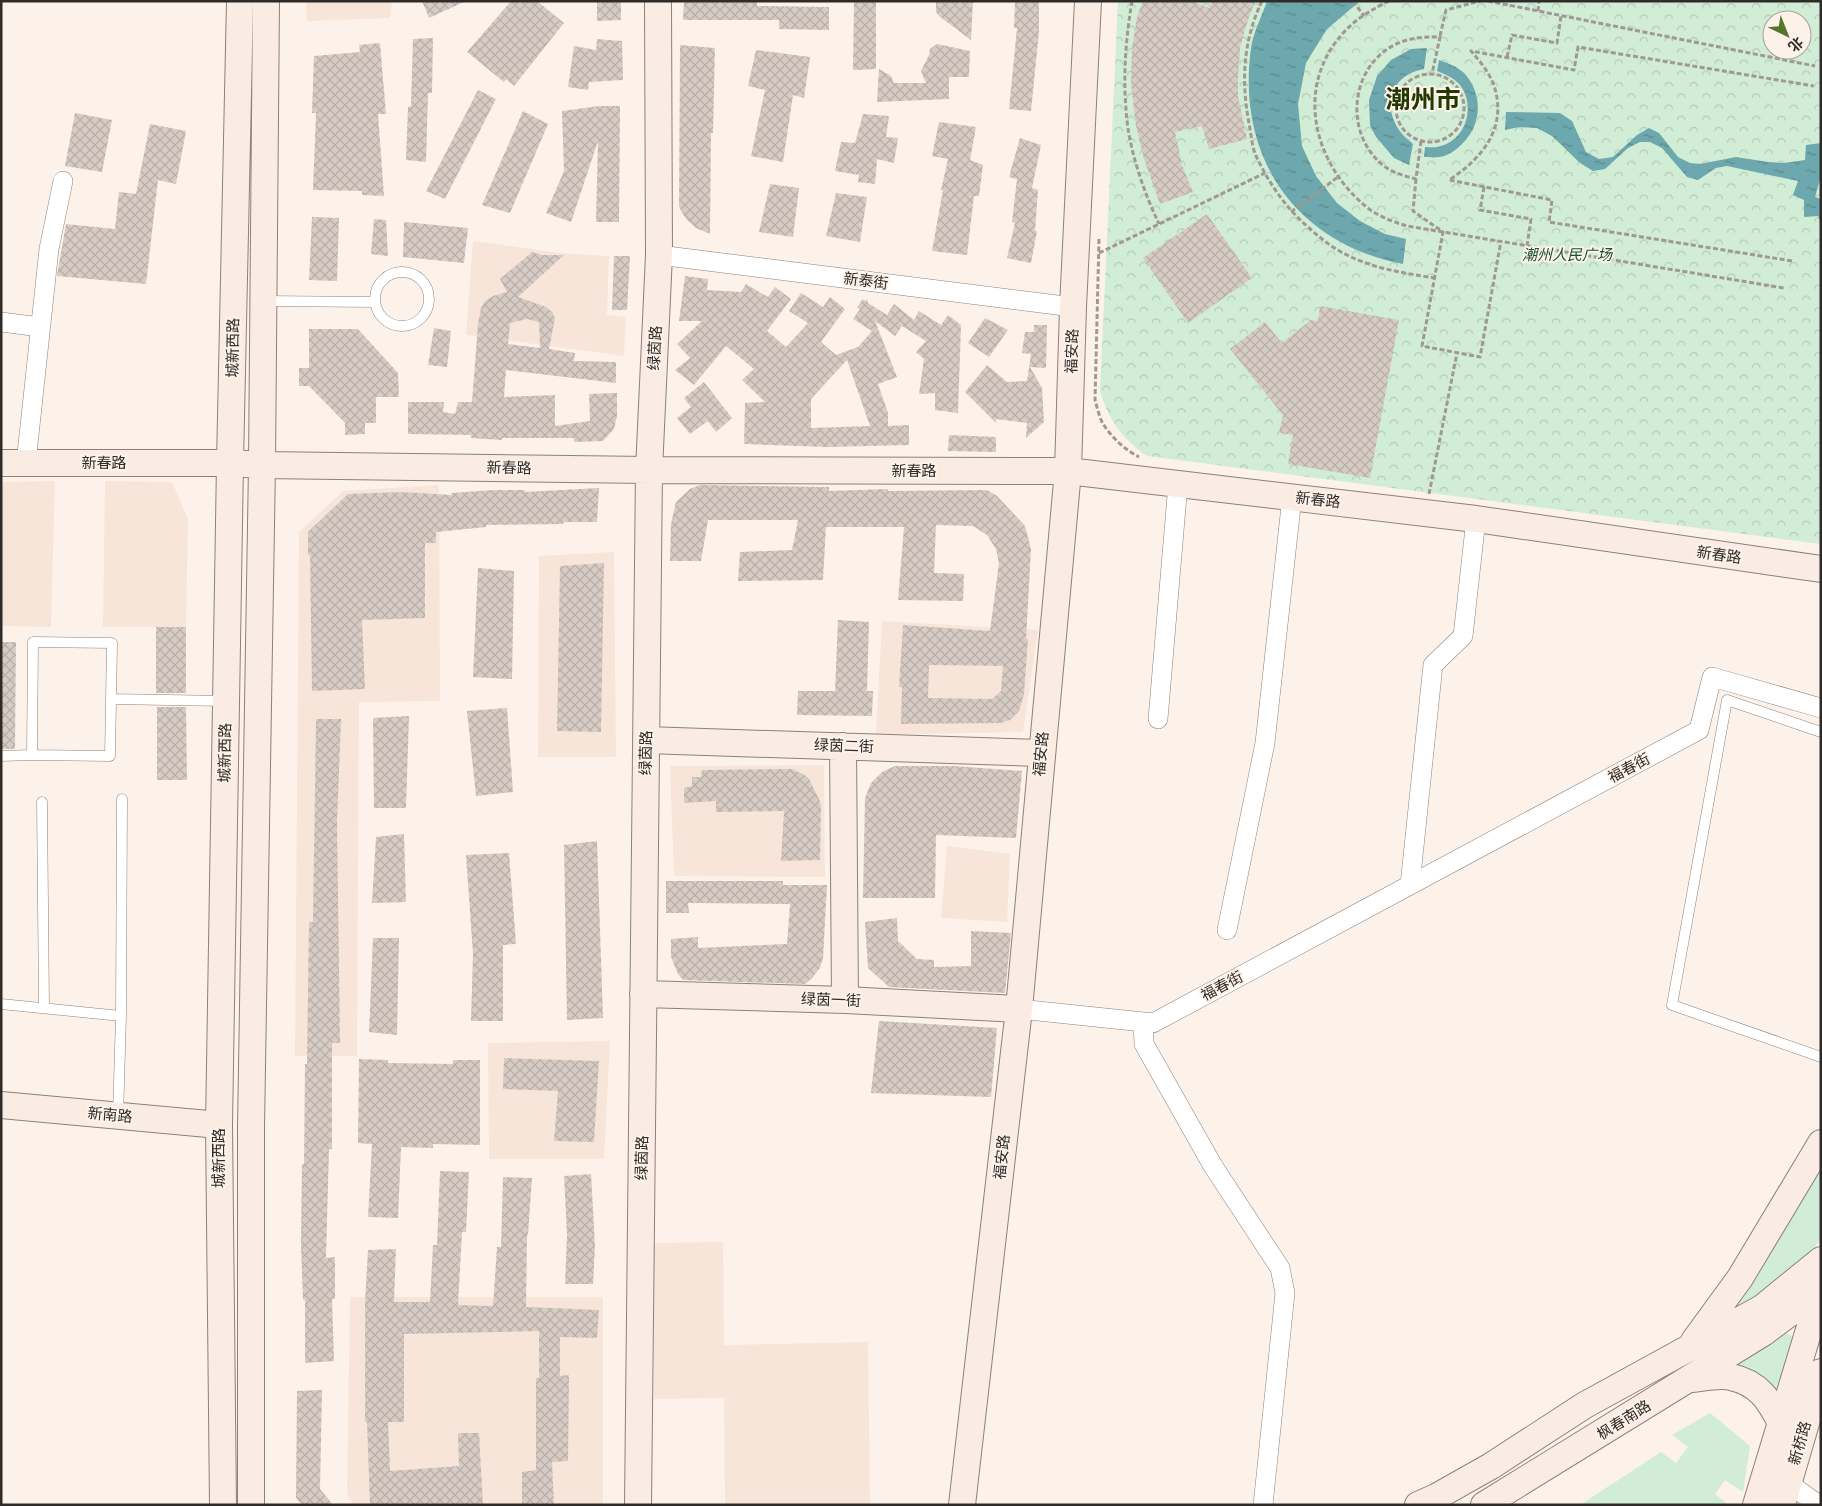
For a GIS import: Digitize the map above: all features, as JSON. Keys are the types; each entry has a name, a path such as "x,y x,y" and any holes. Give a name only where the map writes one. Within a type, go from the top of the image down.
{"street":[{"name":"城新西路","path":"223,1505 219,1126 240,1"},
{"name":"城新西路","path":"251,1505 251,1127 262,465 266,1"},
{"name":"绿茵路","path":"638,1505 649,470 659,255 658,1"},
{"name":"福安路","path":"962,1505 1018,1009 1068,471 1073,307 1088,1"},
{"path":"13,463 40,327 49,249 63,181"},
{"name":"新泰街","path":"659,255 1073,307"},
{"path":"1,322 40,327"},
{"name":"新春路","path":"13,463 230,462 262,465 649,470 1068,471 1476,519 1821,569"},
{"path":"1158,719 1178,484"},
{"path":"1227,930 1265,744 1292,497"},
{"path":"1410,885 1433,665 1463,636 1476,519"},
{"name":"福春街","path":"1018,1009 1153,1023 1700,730 1712,677 1821,708"},
{"name":"绿茵二街","path":"646,740 1041,753"},
{"path":"843,746 845,1000"},
{"name":"绿茵一街","path":"644,994 845,1000 1018,1009"},
{"path":"1143,1022 1144,1044 1213,1166 1280,1268 1285,1293 1263,1505"},
{"name":"新南路","path":"1,1105 219,1126"},
{"path":"1689,1348 1740,1278 1821,1143"},
{"name":"枫春南路","path":"1418,1505 1491,1466 1585,1405 1762,1308 1821,1260"},
{"path":"1756,1505 1780,1423 1811,1375 1821,1290"},
{"name":"枫春南路","path":"1484,1505 1763,1333 1821,1290"},
{"name":"新桥路","path":"1785,1494 1811,1375"},
{"path":"1689,1379 1730,1376 1754,1385 1769,1401 1780,1423"},
{"path":"212,1505 222,1464"},
{"path":"251,1469 266,1505"},
{"path":"1785,1494 1819,1505"}],"lane":[{"path":"400,271 410,272 418,276 424,282 430,300 423,316 408,326 390,324 383,318 374,302 378,285 384,278 400,271"},
{"path":"263,301 374,302"},
{"path":"1,756 110,756 112,643 33,642 32,755"},
{"path":"111,699 226,701"},
{"path":"1821,732 1727,700 1672,1005 1821,1057"},
{"path":"118,1116 121,1016 122,799"},
{"path":"42,802 44,1008"},
{"path":"1,1004 121,1016"}],"path":[{"path":"1132,1 1125,60 1126,110 1135,158 1150,205 1159,224"},
{"path":"1262,1 1250,32 1245,53 1244,100 1256,155 1272,187 1291,212 1320,238 1346,254 1371,265 1393,271 1435,278"},
{"path":"1389,1 1364,16 1345,31 1330,50 1319,72 1315,94 1314,116 1318,136 1326,157 1338,177 1370,210 1388,220 1407,226 1784,288"},
{"path":"1432,74 1446,10 1480,1"},
{"path":"1488,1 1815,66"},
{"path":"1538,11 1539,1"},
{"path":"1354,3 1364,16"},
{"path":"1508,57 1512,35 1557,44 1562,16"},
{"path":"1416,178 1398,174 1384,166 1372,154 1363,141 1358,128 1356,115 1357,100 1366,74 1386,50 1401,42 1416,38 1440,37"},
{"path":"1792,261 1549,222 1552,200 1449,180 1466,169 1481,155 1490,140 1496,123 1496,95 1492,81 1471,50 1574,70 1578,48 1814,86"},
{"path":"1432,74 1442,76 1455,86 1463,100 1462,121 1448,138 1438,142 1421,141 1405,133 1399,123 1396,112 1396,100 1410,81 1420,76 1432,74"},
{"path":"1421,141 1413,211 1443,232"},
{"path":"1099,253 1265,173"},
{"path":"1291,212 1338,177"},
{"path":"1484,187 1480,210 1531,219 1527,246"},
{"path":"1443,232 1422,346 1480,357 1501,241"},
{"path":"1099,234 1095,400 1102,422 1115,439 1132,454 1147,461"},
{"path":"1428,499 1457,353"}],"shaded area":[{"path":"306,1 392,1 390,18 307,21"},
{"path":"473,241 560,253 609,256 607,315 626,317 624,356 466,335"},
{"path":"55,481 51,627 1,626 1,482"},
{"path":"105,481 172,482 188,519 186,627 103,627"},
{"path":"439,485 440,701 359,702 357,1056 295,1056 299,532 343,491"},
{"path":"614,552 616,757 538,757 539,556"},
{"path":"882,621 1038,630 1023,732 876,735"},
{"path":"824,765 825,877 674,876 670,766"},
{"path":"947,846 1010,854 1007,922 941,918"},
{"path":"610,1041 604,1159 489,1159 488,1043"},
{"path":"723,1242 724,1345 868,1342 870,1505 725,1505 724,1398 654,1399 653,1243"},
{"path":"350,1297 603,1297 603,1505 353,1505 347,1493"}],"green space":[{"name":"潮州人民广场","path":"1118,1 1821,1 1821,544 1147,456 1124,436 1112,420 1100,391"},
{"path":"1821,1161 1821,1238 1808,1258 1774,1291 1730,1315"},
{"path":"1785,1332 1795,1338 1779,1395 1762,1376 1750,1370 1724,1367"},
{"path":"1710,1413 1750,1446 1743,1492 1725,1480 1715,1494 1729,1505 1580,1505 1661,1452 1676,1463 1688,1447 1672,1435"}],"water":[{"path":"1267,1 1360,1 1327,29 1306,63 1298,104 1302,146 1316,176 1337,203 1360,221 1385,234 1406,239 1403,264 1365,253 1332,237 1303,215 1281,189 1264,159 1253,125 1249,88 1252,42"},
{"path":"1427,48 1424,69 1410,74 1400,81 1394,90 1391,101 1391,112 1395,124 1413,144 1409,165 1394,158 1376,137 1370,125 1369,100 1377,76 1391,60 1411,49"},
{"path":"1439,60 1460,70 1470,80 1477,98 1477,118 1469,136 1449,154 1424,157 1425,147 1441,146 1457,136 1466,121 1468,112 1465,93 1460,85 1452,78 1437,71"},
{"path":"1506,112 1560,113 1572,121 1586,152 1599,159 1613,157 1637,135 1649,128 1659,133 1678,157 1690,163 1700,164 1736,157 1784,163 1805,160 1806,145 1821,143 1821,176 1815,197 1821,199 1821,224 1818,216 1804,217 1804,200 1793,195 1798,181 1727,166 1716,168 1698,180 1687,177 1662,148 1650,142 1640,142 1628,148 1605,169 1593,171 1580,163 1552,136 1537,128 1519,127 1505,130"}],"building":[{"path":"422,1 466,1 429,18"},
{"path":"511,1 537,1 564,23 514,86 506,79 504,82 467,52"},
{"path":"597,1 621,1 621,20 597,21"},
{"path":"684,1 757,1 757,6 829,7 829,30 779,29 779,20 683,20"},
{"path":"854,1 876,1 876,69 853,70"},
{"path":"936,1 973,1 971,40 939,16 936,12"},
{"path":"1015,1 1039,1 1039,32 1031,111 1009,109 1017,28 1014,28"},
{"path":"1143,1 1191,1 1209,8 1212,1 1255,1 1240,48 1238,80 1238,97 1247,139 1209,149 1202,126 1175,132 1182,165 1193,192 1160,204 1144,159 1136,126 1131,84 1132,48 1137,17"},
{"path":"433,38 432,93 428,93 426,162 406,160 408,107 411,106 413,39"},
{"path":"597,39 622,41 623,80 589,82 588,90 568,87 574,46 596,50"},
{"path":"380,43 386,114 378,114 384,196 362,195 362,191 313,190 316,113 312,113 314,56 360,52 359,45"},
{"path":"937,44 970,51 969,77 949,77 949,99 877,102 879,69 891,76 894,83 926,83 921,71 930,49"},
{"path":"680,45 715,48 713,133 711,133 710,234 696,228 686,219 679,207"},
{"path":"756,50 810,57 804,98 793,95 783,162 751,156 765,90 748,86"},
{"path":"478,90 496,99 445,199 426,191"},
{"path":"600,106 620,106 619,222 596,222 598,141 571,222 546,213 564,171 562,111"},
{"path":"523,111 548,124 510,213 482,205"},
{"path":"75,113 112,120 102,172 65,166"},
{"path":"863,114 889,116 886,137 898,138 894,163 877,159 875,184 858,182 859,175 835,171 841,142 855,143"},
{"path":"939,122 976,127 970,160 983,165 979,196 974,196 967,255 932,251 943,190 941,190 948,159 932,156"},
{"path":"150,124 186,131 176,184 158,180 146,284 57,276 66,224 115,229 119,192 136,194"},
{"path":"1020,138 1041,145 1032,188 1038,190 1035,231 1037,231 1031,263 1007,258 1015,223 1012,222 1017,179 1009,177"},
{"path":"770,184 799,188 793,237 759,232"},
{"path":"836,193 867,197 860,242 826,236"},
{"path":"1207,214 1252,278 1188,323 1143,258"},
{"path":"312,217 339,218 337,281 309,280"},
{"path":"374,219 386,220 388,256 371,254"},
{"path":"404,222 468,228 464,263 403,257"},
{"path":"532,252 542,255 564,255 518,297 546,307 552,312 555,318 549,349 575,353 574,361 616,362 616,383 506,370 504,397 555,395 555,426 590,421 589,394 617,393 617,416 614,429 603,441 574,442 574,438 502,438 502,440 471,438 471,435 408,434 408,402 444,402 443,412 455,414 458,402 472,402 481,308 485,301 493,296 507,292 500,279","holes":["527,319 539,322 540,348 508,344 510,323"]},
{"path":"614,256 630,256 627,310 612,310"},
{"path":"685,276 708,279 707,290 741,292 746,284 768,297 775,287 791,299 767,331 786,347 808,323 789,311 801,293 823,307 830,297 845,309 821,342 836,355 858,347 872,331 853,319 860,309 857,307 863,299 865,301 867,299 868,303 887,315 894,304 914,320 919,311 941,325 948,315 961,325 958,413 935,410 935,393 919,394 924,359 916,352 926,341 902,326 895,336 875,321 897,377 878,384 888,413 888,426 909,425 909,445 828,447 744,444 745,403 765,402 742,380 754,369 726,346 694,385 675,370 690,358 677,344 702,321 679,321","holes":["847,360 870,426 811,428 811,399"]},
{"path":"1320,306 1399,320 1370,478 1288,464 1293,435 1279,433 1283,415 1230,349 1265,322 1282,343 1311,320 1318,321"},
{"path":"985,318 1008,330 989,357 968,343"},
{"path":"1034,325 1047,325 1046,368 1030,367 1042,388 1044,422 1026,438 1027,423 996,419 996,423 965,392 987,365 1007,382 1027,381 1031,354 1022,353 1025,332 1034,332"},
{"path":"434,328 451,331 447,367 428,365"},
{"path":"309,329 358,329 398,373 399,397 376,397 376,423 365,423 365,434 345,435 345,423 309,386 299,386 299,368 309,368"},
{"path":"704,382 732,418 716,432 708,421 690,434 677,418 691,407 684,398"},
{"path":"949,435 996,437 996,452 948,451"},
{"path":"700,485 829,487 829,491 888,489 888,491 987,490 997,496 1025,526 1031,549 1024,694 1019,711 1010,720 1001,723 901,724 902,687 899,687 903,625 990,631 999,563 996,549 987,535 973,526 936,525 934,573 964,574 963,601 898,600 904,527 826,527 823,580 738,581 740,552 792,550 798,520 708,520 701,561 670,561 671,524 676,502 690,489","holes":["929,665 1003,666 1001,691 992,699 928,698"]},
{"path":"599,488 597,522 486,525 486,527 436,532 436,543 425,543 425,618 362,620 365,689 312,691 308,532 348,494 401,492 452,495 451,493 494,490 525,490 525,492"},
{"path":"604,563 601,732 557,731 560,566"},
{"path":"478,568 514,571 512,679 473,677"},
{"path":"838,620 869,622 867,691 873,691 872,716 797,715 798,691 835,691"},
{"path":"156,627 186,627 186,693 156,693"},
{"path":"1,642 16,642 15,749 1,749"},
{"path":"157,707 186,707 187,780 157,780"},
{"path":"507,708 513,792 476,796 467,711"},
{"path":"409,716 406,808 374,808 373,718"},
{"path":"316,719 341,719 337,822 340,1043 332,1043 332,1149 329,1149 326,1258 335,1257 335,1299 332,1299 334,1361 305,1363 305,1300 303,1300 301,1245 302,1164 304,1164 305,1064 307,1064 309,922 313,922"},
{"path":"895,766 953,766 1022,771 1016,838 936,835 935,898 863,898 865,798 871,783 882,772"},
{"path":"792,769 809,779 821,805 820,860 781,861 784,811 716,812 716,801 684,803 684,788 692,786 692,777 701,777 702,770"},
{"path":"404,834 406,902 372,903 376,837"},
{"path":"597,841 603,1018 567,1020 564,845"},
{"path":"509,853 516,944 503,945 503,1021 471,1021 473,954 466,855"},
{"path":"666,881 783,881 783,885 827,885 823,958 820,968 805,984 683,980 678,974 671,957 671,939 698,937 698,948 787,944 790,904 688,903 689,913 666,913"},
{"path":"897,918 898,941 917,959 934,960 934,967 971,966 971,931 1011,933 1005,993 889,987 868,968 865,922"},
{"path":"373,938 399,938 397,1035 369,1032"},
{"path":"879,1021 997,1028 991,1097 871,1093"},
{"path":"504,1058 599,1061 594,1142 554,1141 558,1091 503,1089"},
{"path":"359,1059 388,1060 388,1063 453,1064 453,1060 480,1060 480,1145 433,1144 433,1148 401,1147 398,1218 368,1217 372,1144 358,1143"},
{"path":"440,1171 469,1172 466,1232 462,1232 458,1305 493,1306 497,1247 501,1247 503,1177 532,1178 527,1235 526,1307 599,1310 597,1338 560,1337 560,1376 569,1375 568,1461 552,1462 554,1505 522,1504 522,1472 536,1470 536,1378 539,1378 539,1331 404,1334 404,1422 388,1422 390,1471 459,1466 458,1433 479,1433 483,1505 370,1505 367,1422 365,1422 365,1303 368,1250 396,1249 394,1302 430,1302 433,1245 437,1245"},
{"path":"591,1174 595,1247 593,1284 565,1284 567,1235 564,1176"},
{"path":"322,1390 320,1489 333,1505 302,1505 296,1498 297,1391"}],"district":[{"name":"潮州市","path":"1423,99"}]}
